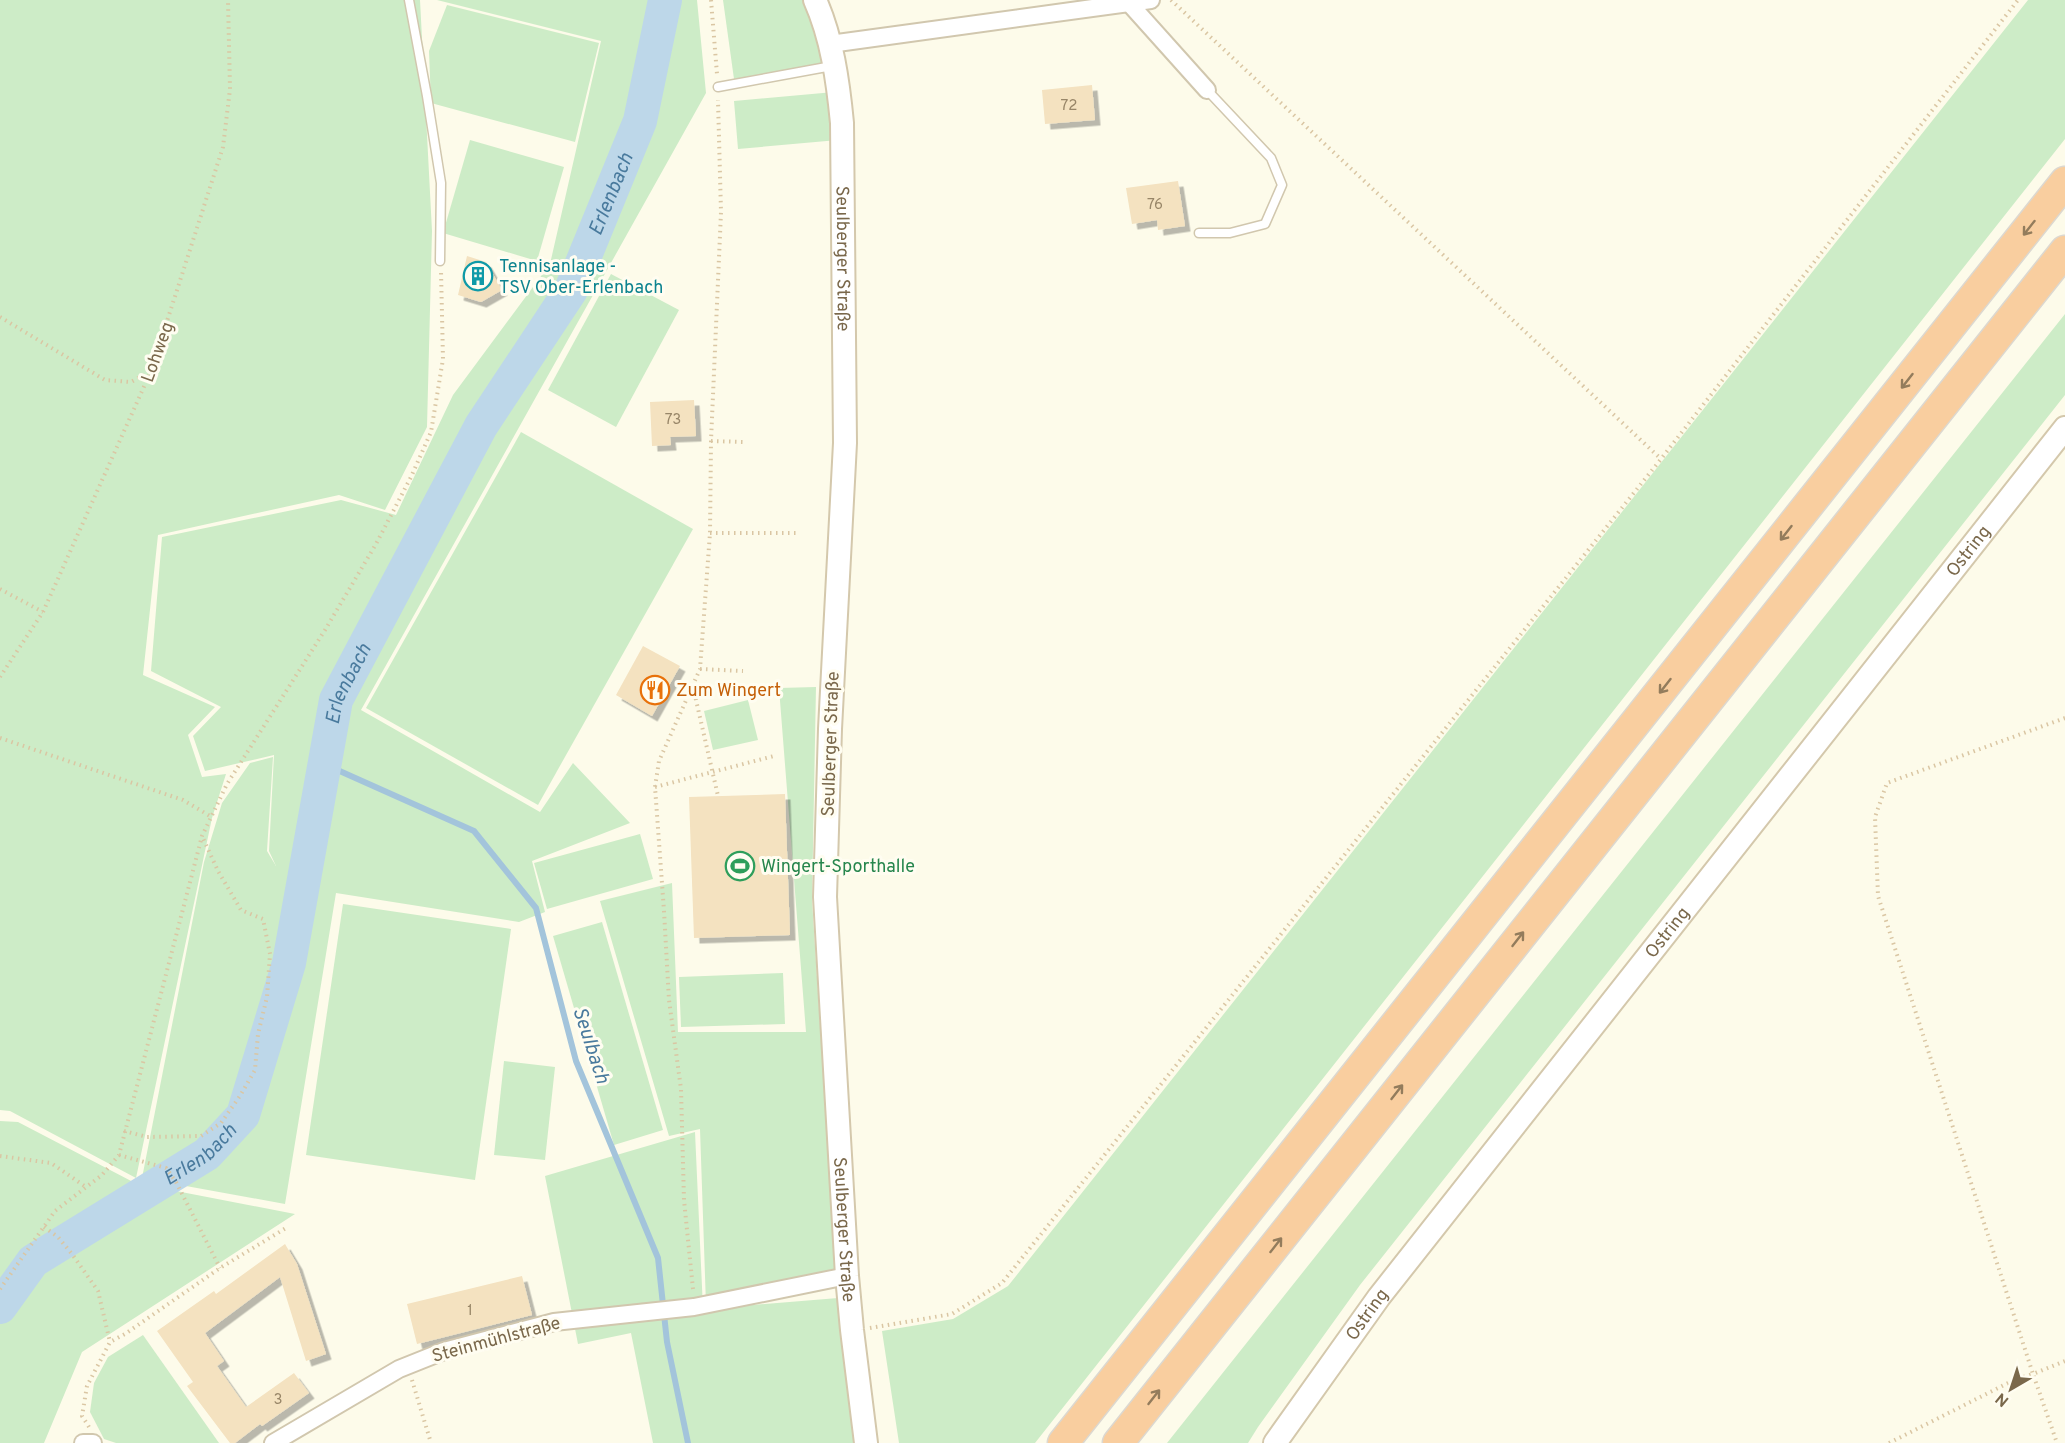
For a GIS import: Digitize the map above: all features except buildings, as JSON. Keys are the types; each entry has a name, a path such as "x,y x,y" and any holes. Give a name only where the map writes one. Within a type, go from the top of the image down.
{"highway":[{"path":"1063,1443 2065,182"},
{"path":"1118,1443 2065,251"}],"street":[{"name":"Seulberger Straße","path":"815,0 832,55 842,123 845,443 830,729 825,897 847,1276 866,1443"},
{"path":"832,55 1151,0"},
{"path":"1129,3 1207,90"},
{"name":"Ostring","path":"1275,1443 1378,1297 2065,428"},
{"name":"Steinmühlstraße","path":"273,1443 408,1365 444,1351 554,1322 689,1307 847,1276"}],"lane":[{"path":"409,0 441,183 440,261"},
{"path":"717,87 832,55"},
{"path":"1199,233 1230,233 1265,224 1282,185 1271,158 1207,90"}],"path":[{"name":"Lohweg","path":"0,677 43,612 151,371 223,147 230,89 228,0"},
{"path":"689,1307 681,1089 669,1000 655,787 659,761 700,669 710,532 711,441 721,212 717,87 711,0"},
{"path":"1171,0 1661,459"},
{"path":"866,1329 952,1314 1002,1282 1661,459 2018,0"},
{"path":"0,1289 55,1211 102,1175 119,1155 202,836 210,816 227,784 326,630 376,544 411,477 431,432 443,359 440,261"},
{"path":"0,316 105,380 131,382 151,371"},
{"path":"711,441 743,442"},
{"path":"710,532 796,532"},
{"path":"0,589 43,612"},
{"path":"700,669 743,671"},
{"path":"693,687 718,796"},
{"path":"2057,1443 1878,897 1875,817 1887,783 2065,718"},
{"path":"0,738 183,800 210,816"},
{"path":"655,787 774,756"},
{"path":"124,1131 147,1137 201,1136 221,1123 255,1070 258,1034 267,996 270,954 263,919 241,910 218,871 202,836"},
{"path":"119,1155 166,1168 176,1182 220,1268"},
{"path":"0,1156 51,1163 86,1186"},
{"path":"44,1227 58,1237 98,1291 110,1342"},
{"path":"90,1440 82,1416 87,1386 110,1342 220,1268 286,1228"},
{"path":"1889,1443 2014,1380 2065,1361"},
{"path":"408,1365 431,1443"}],"green space":[{"path":"0,0 420,0 432,231 427,427 385,510 339,495 158,535 143,675 215,707 188,735 202,777 226,774 212,818 136,1178 10,1111 0,1110"},
{"path":"437,0 697,0 706,93 361,710 540,812 573,763 630,823 532,861 545,912 519,922 336,893 285,1204 142,1178 204,862 222,803 250,763 273,757 267,851 276,866 269,851 274,755 205,771 193,736 221,707 151,671 162,537 341,500 396,515 453,395 550,264 601,41"},
{"path":"723,0 826,0 843,60 734,79"},
{"path":"2028,0 2065,0 2065,139 1035,1443 899,1443 882,1331 953,1319 1008,1286"},
{"path":"447,5 599,43 575,142 431,103 429,51"},
{"path":"834,92 838,140 738,149 734,101"},
{"path":"470,140 564,167 537,261 443,233"},
{"path":"611,274 679,310 616,427 548,390"},
{"path":"2065,314 2065,395 1360,1285 1248,1443 1167,1443"},
{"path":"521,432 693,529 538,805 366,708"},
{"path":"816,687 812,900 836,1274 706,1305 700,1129 669,1136 600,901 672,883 678,1032 806,1032 779,688"},
{"path":"748,700 758,740 713,750 704,711"},
{"path":"640,834 653,879 547,909 534,863"},
{"path":"343,904 511,929 475,1180 306,1155"},
{"path":"602,922 663,1130 614,1145 553,936"},
{"path":"783,973 785,1024 681,1027 679,977"},
{"path":"504,1061 555,1067 545,1160 494,1155"},
{"path":"0,1121 18,1122 135,1183 295,1214 82,1352 44,1443 0,1443"},
{"path":"695,1132 703,1309 838,1298 858,1443 653,1443 631,1333 578,1344 545,1176"},
{"path":"143,1335 219,1443 116,1443 104,1439 90,1412 94,1383 108,1357"}],"waterway":[{"name":"Erlenbach","path":"0,1307 33,1261 207,1154 243,1115 289,963 336,700 481,426 571,290 640,121 665,0"},
{"name":"Seulbach","path":"324,764 474,831 536,908 576,1061 658,1258 667,1342 688,1443"}],"place":[{"name":"Tennisanlage - TSV Ober-Erlenbach","path":"478,276"},
{"name":"Zum Wingert","path":"655,690"},
{"name":"Wingert-Sporthalle","path":"740,866"}]}
